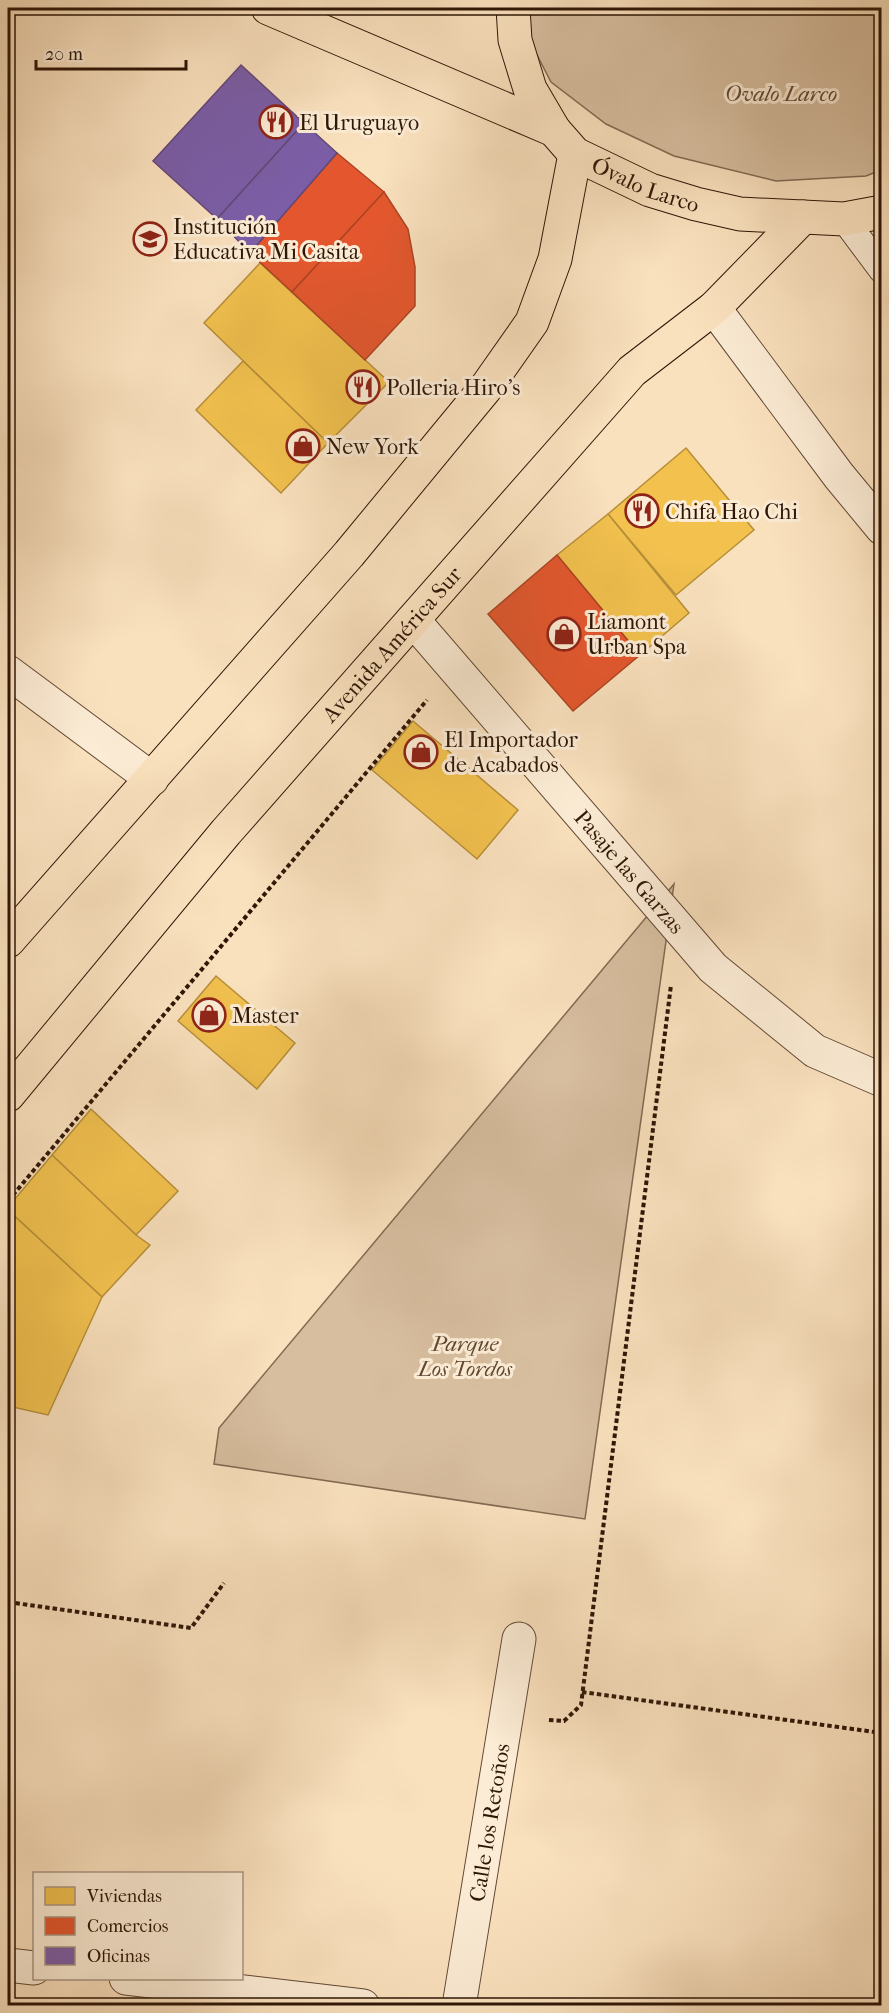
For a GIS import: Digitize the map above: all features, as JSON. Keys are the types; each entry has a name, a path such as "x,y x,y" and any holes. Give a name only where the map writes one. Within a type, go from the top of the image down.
{"main road":[{"name":"Óvalo Larco","path":"268,8 565,142 650,190 740,214 844,219 882,212"},
{"path":"8,941 349,554 485,389 532,322 555,259 565,142 530,89 515,40 513,8"},
{"name":"Avenida América Sur","path":"8,1095 226,832 632,371 714,308 803,217"}],"street":[{"path":"714,308 839,476 882,528"},
{"name":"Pasaje las Garzas","path":"413,620 713,968 815,1052 882,1080"},
{"path":"8,672 152,779"},
{"name":"Calle los Retoños","path":"459,2006 519,1639"},
{"path":"8,1965 33,1968"},
{"path":"143,1980 363,2006"}],"lane":[{"path":"844,219 882,270"}],"path":[{"path":"8,1201 435,691 453,666"},
{"path":"506,1718 564,1721 580,1705 678,928"},
{"path":"8,1602 191,1628 224,1583"},
{"path":"582,1692 882,1733"}],"green space":[{"name":"Ovalo Larco","path":"516,8 881,8 881,170 866,176 776,181 674,156 606,124 551,82 522,26"},
{"name":"Parque Los Tordos","path":"674,884 585,1519 214,1464 219,1428"}],"building: Viviendas":[{"path":"260,263 389,382 328,443 204,323"},
{"path":"243,361 328,443 281,493 196,410"},
{"path":"686,448 754,530 676,595 608,514"},
{"path":"608,514 689,613 640,655 557,555"},
{"path":"413,721 518,810 477,859 372,770"},
{"path":"216,976 295,1043 257,1089 178,1021"},
{"path":"91,1109 178,1191 136,1235 52,1155"},
{"path":"52,1155 136,1235 150,1245 102,1297 8,1210 8,1207"},
{"path":"8,1210 102,1297 48,1415 8,1406"}],"building: Comercios":[{"path":"337,153 384,192 292,292 250,253"},
{"path":"384,192 408,229 415,267 415,306 365,360 292,292"},
{"name":"Liamont Urban Spa","path":"557,555 640,655 573,711 488,614"}],"building: Oficinas":[{"path":"241,65 304,123 217,219 153,161"},
{"path":"304,123 337,153 250,253 217,219"}],"place":[{"name":"El Uruguayo","path":"276,122"},
{"name":"Institución Educativa Mi Casita","path":"150,239"},
{"name":"Polleria Hiro's","path":"363,387"},
{"name":"New York","path":"303,446"},
{"name":"Chifa Hao Chi","path":"642,511"},
{"name":"Liamont Urban Spa","path":"564,634"},
{"name":"El Importador de Acabados","path":"421,752"},
{"name":"Master","path":"209,1015"}]}
